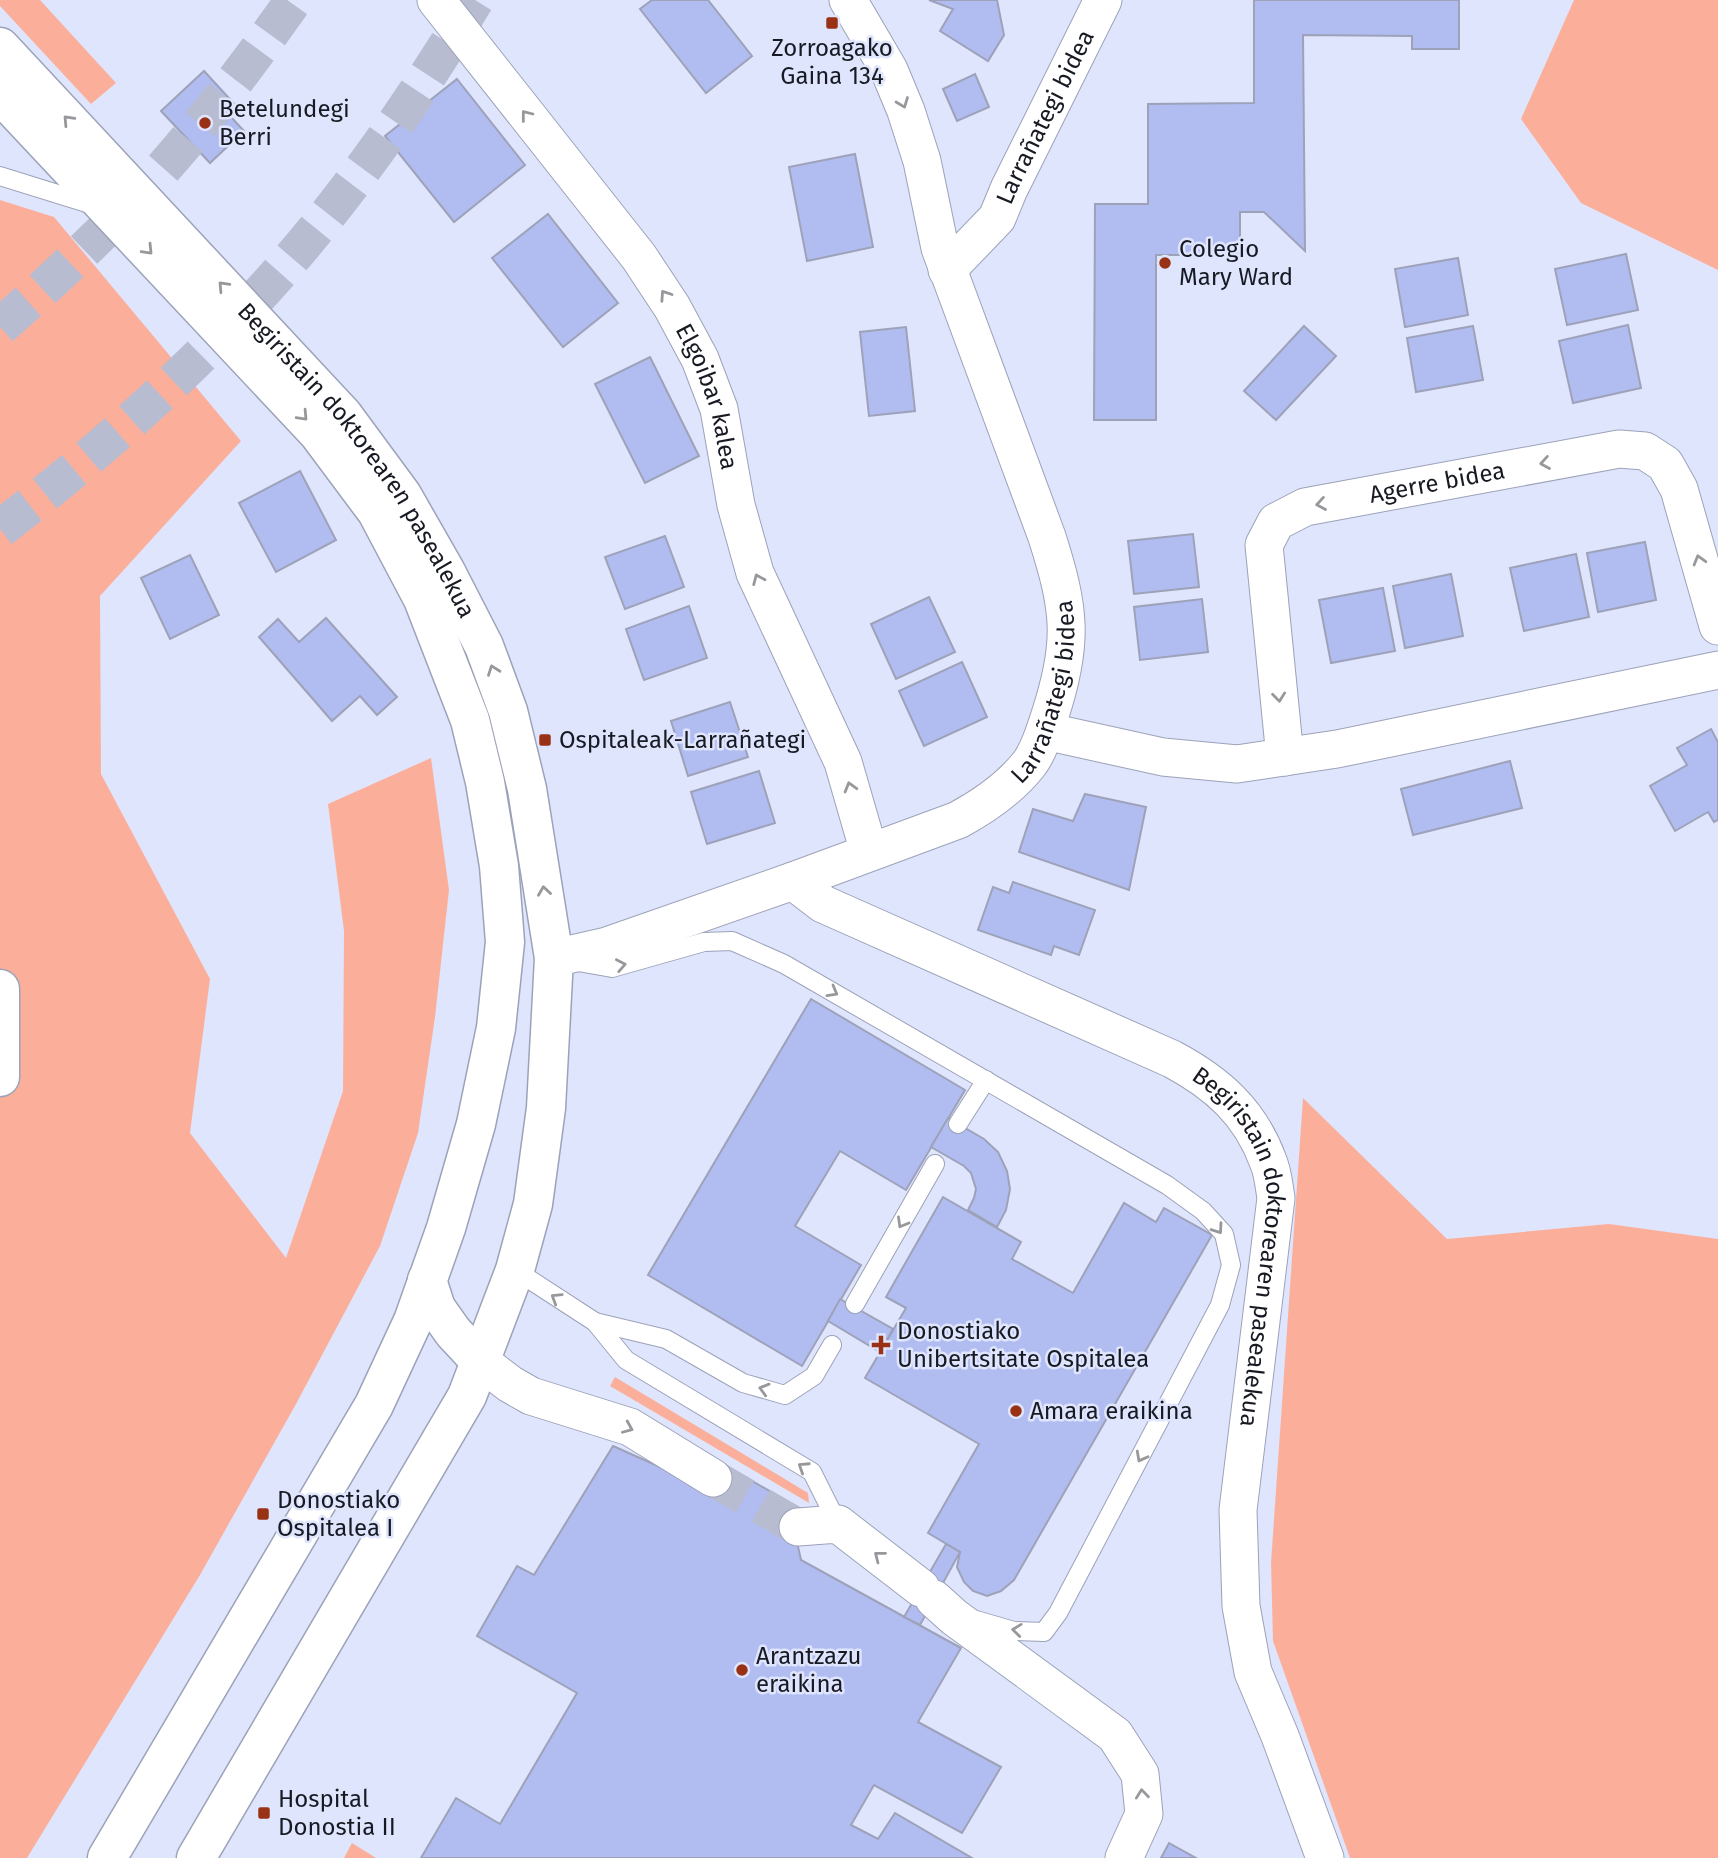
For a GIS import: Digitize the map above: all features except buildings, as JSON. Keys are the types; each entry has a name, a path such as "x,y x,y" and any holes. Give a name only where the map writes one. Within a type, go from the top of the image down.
{"main road":[{"name":"Begiristain doktorearen pasealekua","path":"0,47 343,415 402,495 484,646 508,711 527,789 554,958 548,1158 533,1204 521,1275 487,1366 196,1858"},
{"name":"Begiristain doktorearen pasealekua","path":"0,94 318,433 377,512 431,619 470,720 516,901 529,934 554,958"},
{"name":"Begiristain doktorearen pasealekua","path":"107,1858 374,1405 396,1363 446,1228 485,1085 496,1028 505,942 499,866 485,782"},
{"name":"Begiristain doktorearen pasealekua","path":"496,1028 513,1002 554,958"},
{"path":"0,989 0,1077"},
{"name":"Begiristain doktorearen pasealekua","path":"485,1085 505,1058 518,1052 530,1058 535,1071 534,1116 548,1158"},
{"path":"427,1280 436,1308 453,1332 487,1366"}],"street":[{"name":"Elgoibar kalea","path":"436,0 639,257 672,307 700,359 719,410 736,505 754,573 843,762 869,852"},
{"path":"848,0 889,70 906,111 922,162 947,270"},
{"name":"Larrañategi bidea","path":"554,958 607,946 958,820 982,807 1008,786 1031,762 1045,731 1062,680 1067,646 1061,581 947,270 997,218 1103,0"},
{"name":"Agerre bidea","path":"1285,757 1264,545 1276,522 1305,507 1619,450 1645,451 1665,464 1679,489 1718,626"},
{"path":"1045,731 1163,758 1237,764 1337,749 1718,671"},
{"name":"Begiristain doktorearen pasealekua","path":"793,881 823,904 1199,1073 1229,1097 1250,1125 1269,1161 1276,1198 1237,1510 1241,1606 1252,1672 1280,1736 1325,1858"},
{"path":"487,1366 531,1396 630,1427 713,1478"},
{"path":"797,1527 838,1524 954,1617 1115,1735 1140,1774 1144,1814 1124,1858"}],"lane":[{"path":"0,176 110,210"},
{"path":"554,958 612,968 704,942 732,941 784,964 1167,1185 1203,1211 1224,1234 1231,1265 1220,1305 1071,1590 1044,1632 1014,1631 934,1599"},
{"path":"958,1124 986,1080"},
{"path":"855,1304 935,1164"},
{"path":"88,1858 277,1541 375,1368 414,1288 448,1196 465,1166"},
{"path":"521,1275 595,1322 626,1360 812,1472 838,1524"},
{"path":"595,1322 666,1339 743,1383 785,1395 814,1376 832,1345"},
{"path":"215,1858 472,1421 487,1366"}],"shaded area":[{"path":"0,0 40,0 116,83 91,104 0,6"},
{"path":"1574,0 1718,0 1718,270 1581,203 1521,119"},
{"path":"0,200 54,217 241,441 100,596 101,774 210,979 190,1133 286,1258 343,1091 344,931 328,804 431,758 449,890 435,1017 418,1133 380,1246 296,1404 200,1575 27,1858 0,1858"},
{"path":"1303,1098 1447,1239 1609,1224 1718,1239 1718,1858 1350,1858 1273,1641 1271,1563"},
{"path":"615,1377 808,1493 809,1503 610,1386"},
{"path":"352,1843 376,1858 344,1858"}],"tunnel":[{"path":"0,327 82,252 152,181 215,106 294,0"},
{"path":"0,529 72,472 141,412 207,349 270,283 353,182 429,74 475,0"},
{"path":"713,1478 798,1527"}],"place":[{"name":"Zorroagako Gaina 134","path":"832,23"},
{"name":"Betelundegi Berri","path":"205,123"},
{"name":"Colegio Mary Ward","path":"1165,263"},
{"name":"Ospitaleak-Larrañategi","path":"545,740"},
{"name":"Donostiako Unibertsitate Ospitalea","path":"881,1345"},
{"name":"Amara eraikina","path":"1016,1411"},
{"name":"Donostiako Ospitalea I","path":"263,1514"},
{"name":"Arantzazu eraikina","path":"742,1670"},
{"name":"Hospital Donostia II","path":"264,1813"}]}
